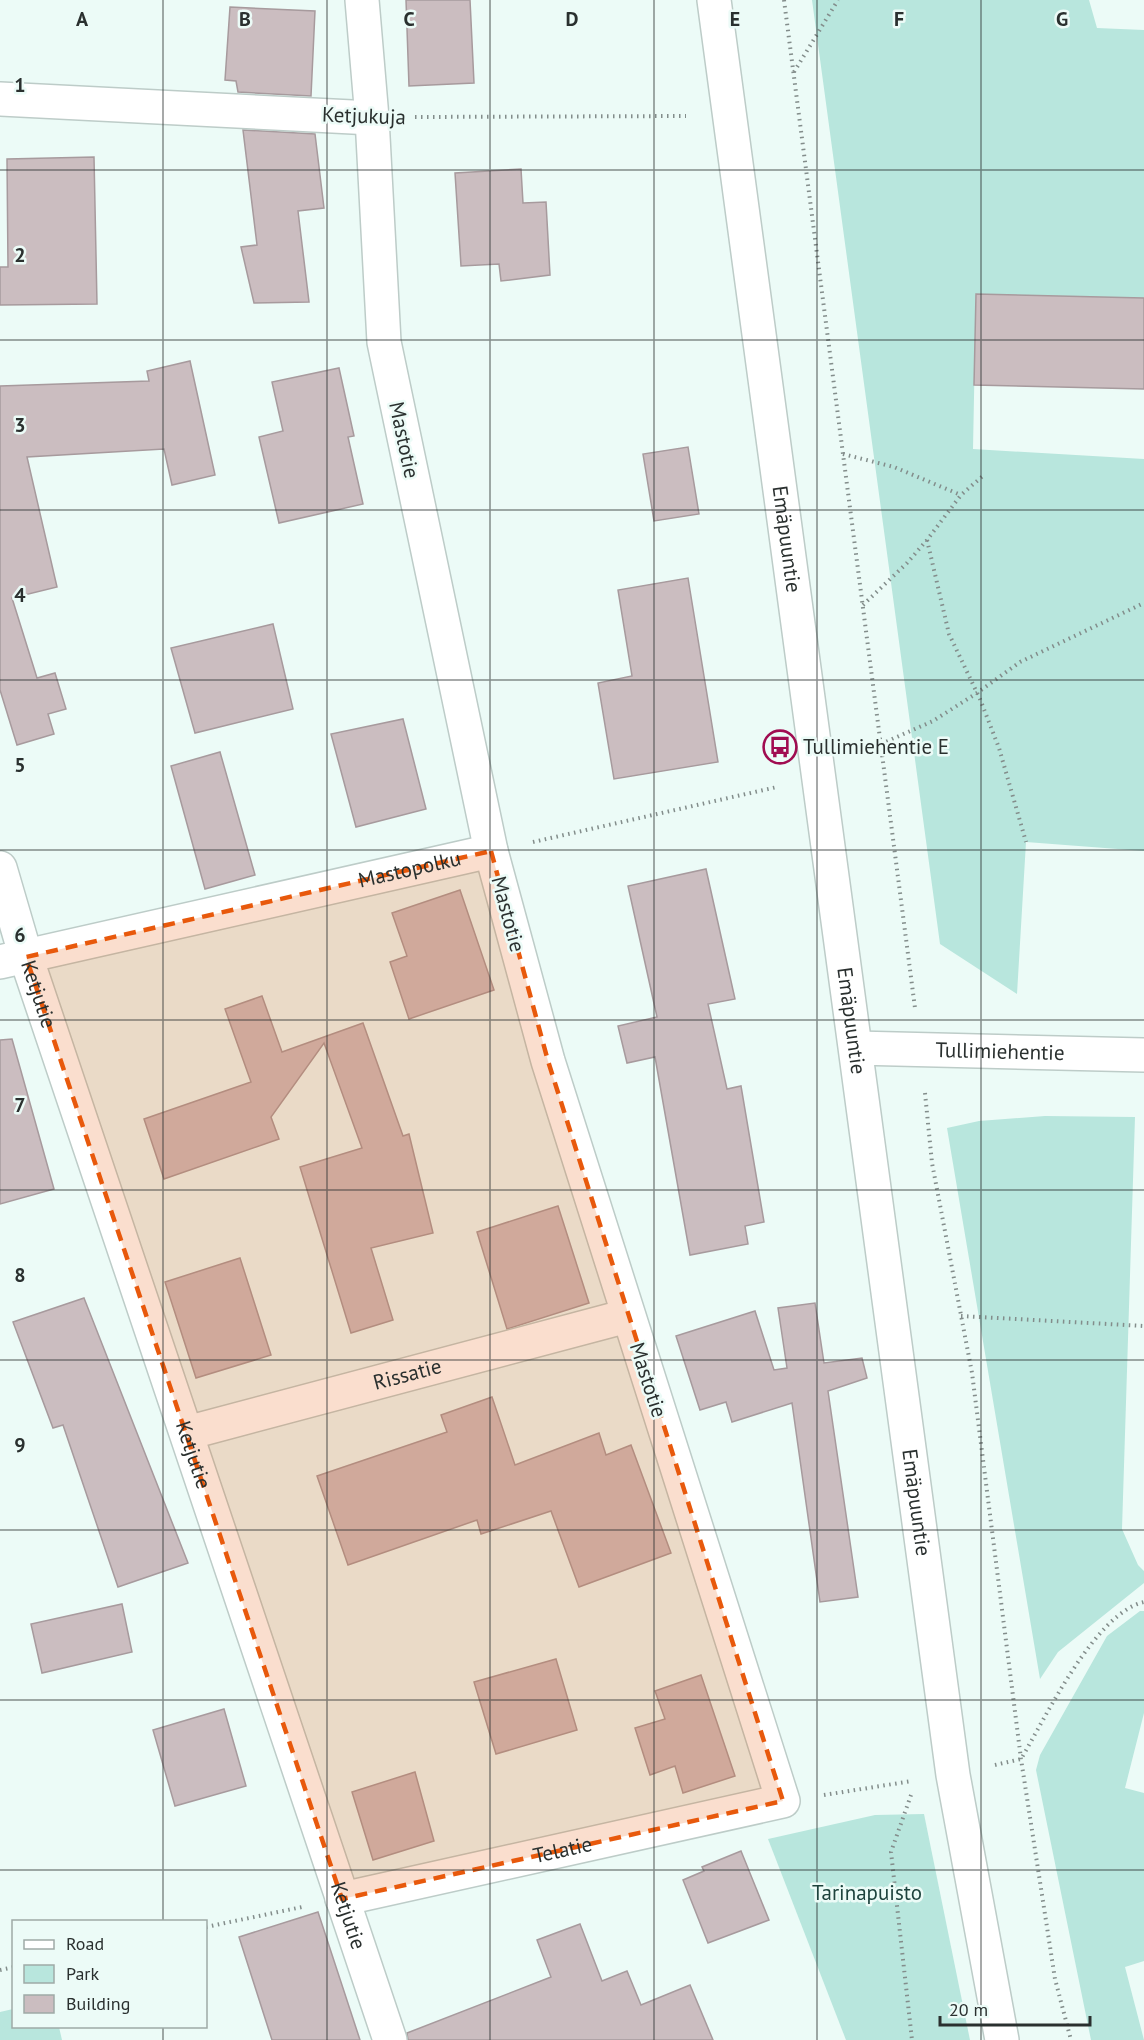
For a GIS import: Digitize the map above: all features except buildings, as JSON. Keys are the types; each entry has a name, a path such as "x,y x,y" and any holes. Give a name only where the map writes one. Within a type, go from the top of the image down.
{"street":[{"name":"Mastotie","path":"362,0 372,118 384,342 491,851 548,1061 627,1316 783,1801"},
{"name":"Emäpuuntie","path":"714,0 953,1775 1002,2040"},
{"name":"Ketjukuja","path":"0,99 372,118"},
{"name":"Mastopolku","path":"13,959 491,851"},
{"name":"Ketjutie","path":"0,868 13,959 187,1433 390,2040"},
{"name":"Tullimiehentie","path":"856,1048 1144,1055"},
{"name":"Rissatie","path":"187,1433 627,1316"},
{"name":"Telatie","path":"342,1899 783,1801"}],"path":[{"path":"793,72 838,0"},
{"name":"Ketjukuja","path":"372,118 729,115"},
{"path":"843,454 894,466 961,495"},
{"path":"863,606 907,563 961,495 985,474"},
{"path":"927,540 949,634 977,693 999,748 1026,842"},
{"path":"880,744 933,721 1020,662 1144,603"},
{"name":"Mastopolku","path":"491,851 820,777"},
{"path":"961,1316 1144,1326"},
{"path":"953,1775 1021,1759 1084,1653 1101,1630 1119,1614 1144,1602"},
{"path":"783,1801 917,1780 891,1852 912,2040"},
{"path":"207,1927 342,1899"}],"highlighted area":[{"path":"491,851 548,1061 783,1801 342,1899 26,957"}],"green space":[{"path":"812,0 1089,0 1097,28 1144,30 1144,298 976,294 973,449 1144,459 1144,851 1026,842 1017,994 940,944"},
{"path":"1045,1116 1135,1117 1122,1529 1138,1565 1144,1571 1144,1583 1058,1652 1040,1679 947,1128 979,1121"},
{"path":"1140,1611 1144,1611 1144,1713 1125,1788 1144,1793 1144,1961 1125,1967 1144,2040 1091,2040 1036,1770 1040,1755 1107,1636"},
{"name":"Tarinapuisto","path":"924,1814 970,2040 846,2040 768,1839 875,1815"},
{"path":"12,2009 12,2028 59,2028 62,2040 0,2040 0,2012"}],"place":[{"name":"Tullimiehentie E","path":"780,747"}]}
